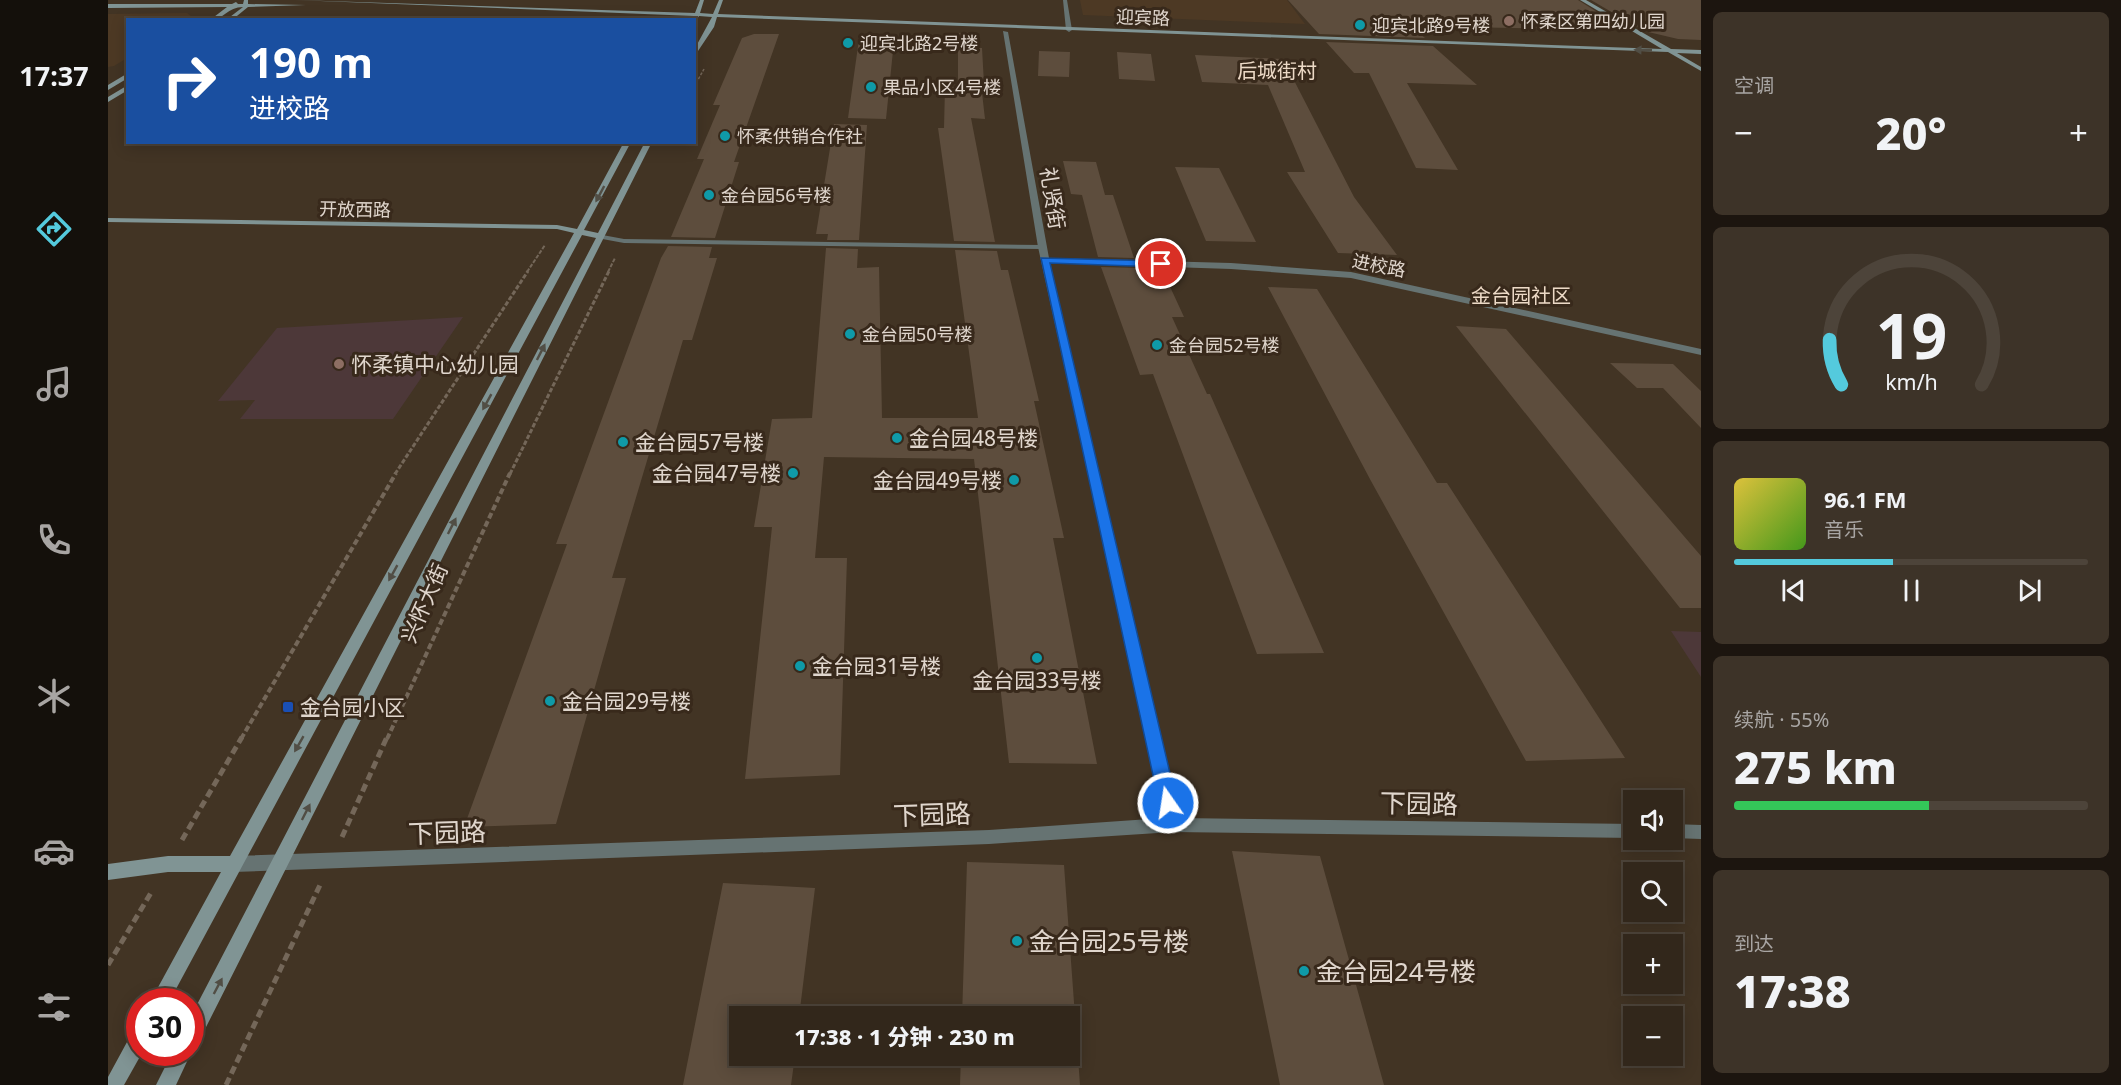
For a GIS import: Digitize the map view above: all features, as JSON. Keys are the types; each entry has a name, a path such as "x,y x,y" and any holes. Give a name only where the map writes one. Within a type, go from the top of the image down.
{"main road":[{"path":"108,4 196,0"},
{"name":"迎宾路","path":"297,0 674,18"},
{"path":"695,18 702,0"},
{"path":"696,51 714,19 721,0"},
{"path":"1582,0 1701,69"},
{"path":"108,4 245,1 626,18"},
{"path":"230,18 245,1"},
{"path":"216,18 235,3"},
{"name":"迎宾路","path":"696,19 1701,52"},
{"name":"迎宾路","path":"714,19 1701,59"},
{"path":"108,88 126,76"},
{"path":"108,100 126,88"},
{"name":"兴怀大街","path":"167,988 627,144"},
{"name":"兴怀大街","path":"204,1010 648,144"},
{"name":"开放西路","path":"108,220 557,227 600,236"},
{"path":"108,872 168,864 233,864"},
{"path":"114,1085 126,1063"},
{"path":"166,1085 176,1066"}],"street":[{"path":"1065,0 1069,30"},
{"name":"礼贤街","path":"1005,32 1042,247 1173,825"},
{"path":"600,236 624,241 1042,247"},
{"name":"进校路","path":"1045,260 1231,266 1351,275 1701,352"},
{"name":"下园路","path":"233,864 989,837 1173,825 1623,831"},
{"path":"1683,831 1701,832"}],"path":[{"path":"108,964 414,441 557,227"},
{"name":"兴怀大街","path":"226,1085 331,862 466,565 624,241"}],"shaded area":[{"path":"1080,0 1287,0 1305,24 1083,15"},
{"path":"187,13 191,16 188,18 126,18 126,59 108,67 108,14"},
{"name":"怀柔镇中心幼儿园","path":"463,317 393,419 240,419 255,400 218,401 277,328"},
{"path":"1671,631 1701,632 1701,677"}],"building":[{"path":"1288,0 1578,0 1626,30 1411,26 1425,38 1319,34"},
{"path":"1591,0 1701,0 1701,40 1678,39 1644,31"},
{"path":"974,32 976,48 982,48 984,84 981,84 985,119 971,118 995,242 954,241 938,128 944,128 945,87 958,87 958,33"},
{"path":"754,34 779,34 734,162 739,162 715,238 671,237 704,159 697,159 720,105 713,105 742,38"},
{"name":"果品小区4号楼","path":"859,39 894,41 886,119 848,118"},
{"path":"1326,42 1433,46 1477,85 1407,83 1458,170 1416,168 1369,73 1354,73"},
{"path":"1039,51 1070,52 1069,77 1038,76"},
{"path":"1117,52 1151,54 1155,81 1119,79"},
{"path":"1195,55 1283,59 1354,197 1397,255 1338,253 1287,172 1305,172 1268,85 1202,82"},
{"path":"834,124 867,125 859,240 827,240 828,234 816,234"},
{"path":"1063,161 1096,162 1105,195 1113,195 1134,258 1098,257 1082,195 1071,194"},
{"path":"1175,167 1219,168 1256,242 1206,241"},
{"path":"668,246 712,247 709,258 717,258 692,340 683,340 612,578 626,578 556,824 464,827 567,544 556,544 661,258"},
{"path":"826,248 858,249 857,268 879,267 882,418 978,418 955,250 997,251 1001,270 1008,270 1039,401 1034,401 1064,538 1053,538 1097,764 1009,763 974,459 824,457 815,558 847,558 840,775 745,779 772,527 754,527 772,419 812,418"},
{"path":"1101,267 1138,268 1141,278 1166,278 1184,317 1172,317 1207,394 1210,394 1324,653 1257,654 1153,374 1140,375"},
{"path":"1268,287 1317,289 1437,483 1447,483 1625,758 1526,761 1371,481"},
{"path":"1456,326 1506,329 1701,556 1701,608 1680,608"},
{"path":"1610,363 1673,364 1701,391 1701,428 1663,388 1637,388"},
{"name":"金台园24号楼","path":"1232,851 1320,856 1384,1085 1280,1085"},
{"name":"金台园25号楼","path":"967,862 1064,865 1074,1006 962,1006"},
{"path":"723,883 815,888 800,1006 729,1006 729,1066 794,1066 791,1085 683,1085"},
{"name":"金台园25号楼","path":"961,1066 1079,1066 1080,1085 960,1085"}],"place":[{"name":"怀柔区第四幼儿园","path":"1509,21"},
{"name":"迎宾北路9号楼","path":"1360,25"},
{"name":"迎宾北路2号楼","path":"848,43"},
{"name":"果品小区4号楼","path":"871,87"},
{"name":"怀柔供销合作社","path":"725,136"},
{"name":"金台园56号楼","path":"709,195"},
{"name":"金台园50号楼","path":"850,334"},
{"name":"金台园52号楼","path":"1157,345"},
{"name":"怀柔镇中心幼儿园","path":"339,364"},
{"name":"金台园48号楼","path":"897,438"},
{"name":"金台园57号楼","path":"623,442"},
{"name":"金台园47号楼","path":"793,473"},
{"name":"金台园49号楼","path":"1014,480"},
{"name":"金台园33号楼","path":"1037,658"},
{"name":"金台园31号楼","path":"800,666"},
{"name":"金台园29号楼","path":"550,701"},
{"name":"金台园小区","path":"288,707"},
{"name":"金台园25号楼","path":"1017,941"},
{"name":"金台园24号楼","path":"1304,971"}],"district":[{"name":"后城街村","path":"1277,70"},
{"name":"金台园社区","path":"1521,295"}],"route":[{"path":"1161,264 1045,260 1168,803"}]}
